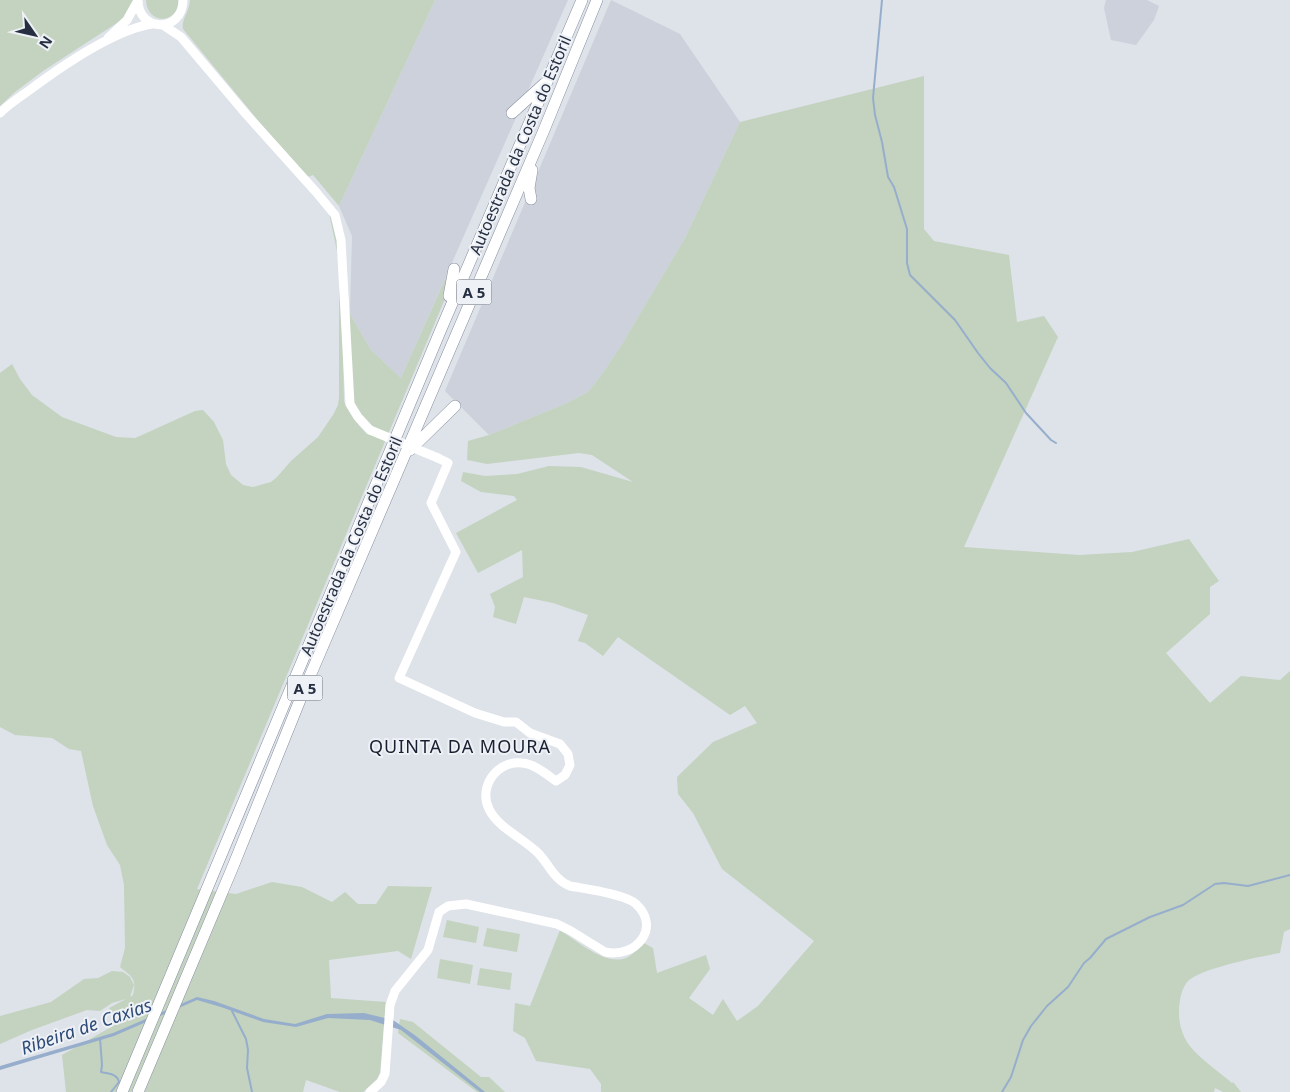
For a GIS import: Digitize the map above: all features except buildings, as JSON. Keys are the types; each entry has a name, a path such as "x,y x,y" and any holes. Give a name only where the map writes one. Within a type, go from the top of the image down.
{"highway":[{"name":"Autoestrada da Costa do Estoril","path":"122,1092 439,334 582,0"},
{"name":"Autoestrada da Costa do Estoril","path":"138,1092 226,883 304,690 544,130 597,0"},
{"path":"512,113 547,81"},
{"path":"531,199 529,191 530,178 544,130"},
{"path":"439,334 454,269"},
{"path":"405,455 455,406"}],"street":[{"path":"0,113 50,75 101,44 138,26 168,24 178,17 183,8 183,0"},
{"path":"138,1 141,15 152,24"},
{"path":"101,44 128,20 138,1"},
{"path":"178,17 178,31 181,37 335,215 341,240 350,404 358,417 370,430 448,462 431,503 456,552 399,678 475,714 504,722 516,722 530,733 556,741 566,750 570,760 568,770 562,778 556,781 531,765 520,762 509,763 498,770 487,786 488,808 497,821 540,855 559,880 565,884 626,898 637,905 646,920 644,935 640,943 623,953 612,954 605,952 557,924 466,904 443,908 437,916 428,950 395,991 391,1000 384,1074 380,1082 370,1092"},
{"path":"163,25 181,37"}],"shaded area":[{"path":"435,0 568,0 401,378 371,350 350,314 352,236 339,206"},
{"path":"611,0 680,34 740,122 685,238 621,346 588,392 567,403 489,435 445,391"},
{"path":"1106,0 1147,0 1159,6 1154,20 1136,45 1111,40 1104,8"}],"green space":[{"path":"0,0 134,0 126,17 43,71 0,106"},
{"path":"146,0 179,0 174,14 162,19 151,14"},
{"path":"190,0 435,0 339,206 313,175 308,177 260,123 183,29 183,22"},
{"path":"924,76 924,229 934,241 1009,255 1017,322 1044,316 1058,337 964,547 1079,555 1132,552 1189,539 1219,581 1210,587 1210,614 1166,653 1210,703 1241,676 1280,680 1290,671 1290,929 1284,932 1280,953 1219,967 1189,980 1182,991 1179,1004 1180,1025 1189,1045 1209,1065 1233,1082 1241,1092 1223,1092 1215,1088 1214,1092 601,1092 601,1084 590,1069 536,1061 525,1038 513,1031 515,1003 530,1006 560,930 583,946 609,959 618,960 626,958 644,943 653,948 657,973 706,955 710,969 689,998 713,1015 723,999 737,1021 758,1006 814,941 722,869 693,813 678,794 677,777 713,742 757,723 745,706 730,715 618,637 603,656 585,643 578,641 588,615 553,603 524,597 516,624 493,617 495,607 490,594 523,577 522,550 478,573 456,533 517,500 514,496 481,492 461,481 463,472 485,476 517,474 549,466 581,467 633,482 592,455 579,453 487,464 467,460 468,441 489,435 567,403 588,392 621,346 685,238 740,122"},
{"path":"329,213 336,226 339,260"},
{"path":"339,262 342,298 344,401 354,419 367,434 371,426 356,409 350,387 350,314 371,350 401,378 449,270 447,294 197,889 236,894 272,882 302,887 332,902 345,892 358,904 376,904 388,886 432,887 411,959 398,951 329,960 331,998 386,1002 380,1073 377,1079 363,1092 340,1092 306,1080 303,1092 66,1092 62,1055 120,1022 109,1008 126,999 112,1003 100,1011 87,1010 0,1044 0,1016 51,1002 84,979 98,978 112,971 123,972 130,977 134,985 134,981 130,976 120,967 125,948 124,885 120,865 107,845 93,806 81,751 69,749 52,738 15,735 0,727 0,373 12,364 32,395 62,417 116,437 135,438 195,411 203,410 214,422 223,440 226,464 231,475 243,485 253,487 271,482 318,437 333,415 338,405"},
{"path":"447,920 479,927 476,943 443,937"},
{"path":"487,928 520,934 517,952 483,946"},
{"path":"440,959 473,965 470,984 437,978"},
{"path":"480,968 512,973 510,990 477,985"},
{"path":"400,1019 413,1022 481,1077 489,1077 505,1092 477,1092 398,1033"}],"water":[{"path":"197,997 214,1001 264,1019 295,1024 327,1014 364,1013 393,1020 416,1036 485,1092 480,1092 401,1030 370,1020 328,1018 296,1027 263,1022 197,1000 114,1036 0,1070 0,1066 113,1033"}],"waterway":[{"path":"882,0 873,98 888,177 894,187 907,229 907,263 910,275 955,320 990,368 1006,383 1026,413 1056,443"},
{"path":"1002,1092 1011,1077 1023,1040 1031,1026 1047,1006 1068,987 1084,963 1106,939 1150,917 1183,905 1215,884 1224,883 1248,886 1290,875"},
{"path":"232,1011 246,1039 248,1050 247,1068 252,1092"},
{"name":"Ribeira de Caxias","path":"100,1038 101,1072 114,1075 119,1082 111,1092"}],"district":[{"name":"QUINTA DA MOURA","path":"460,746"}]}
